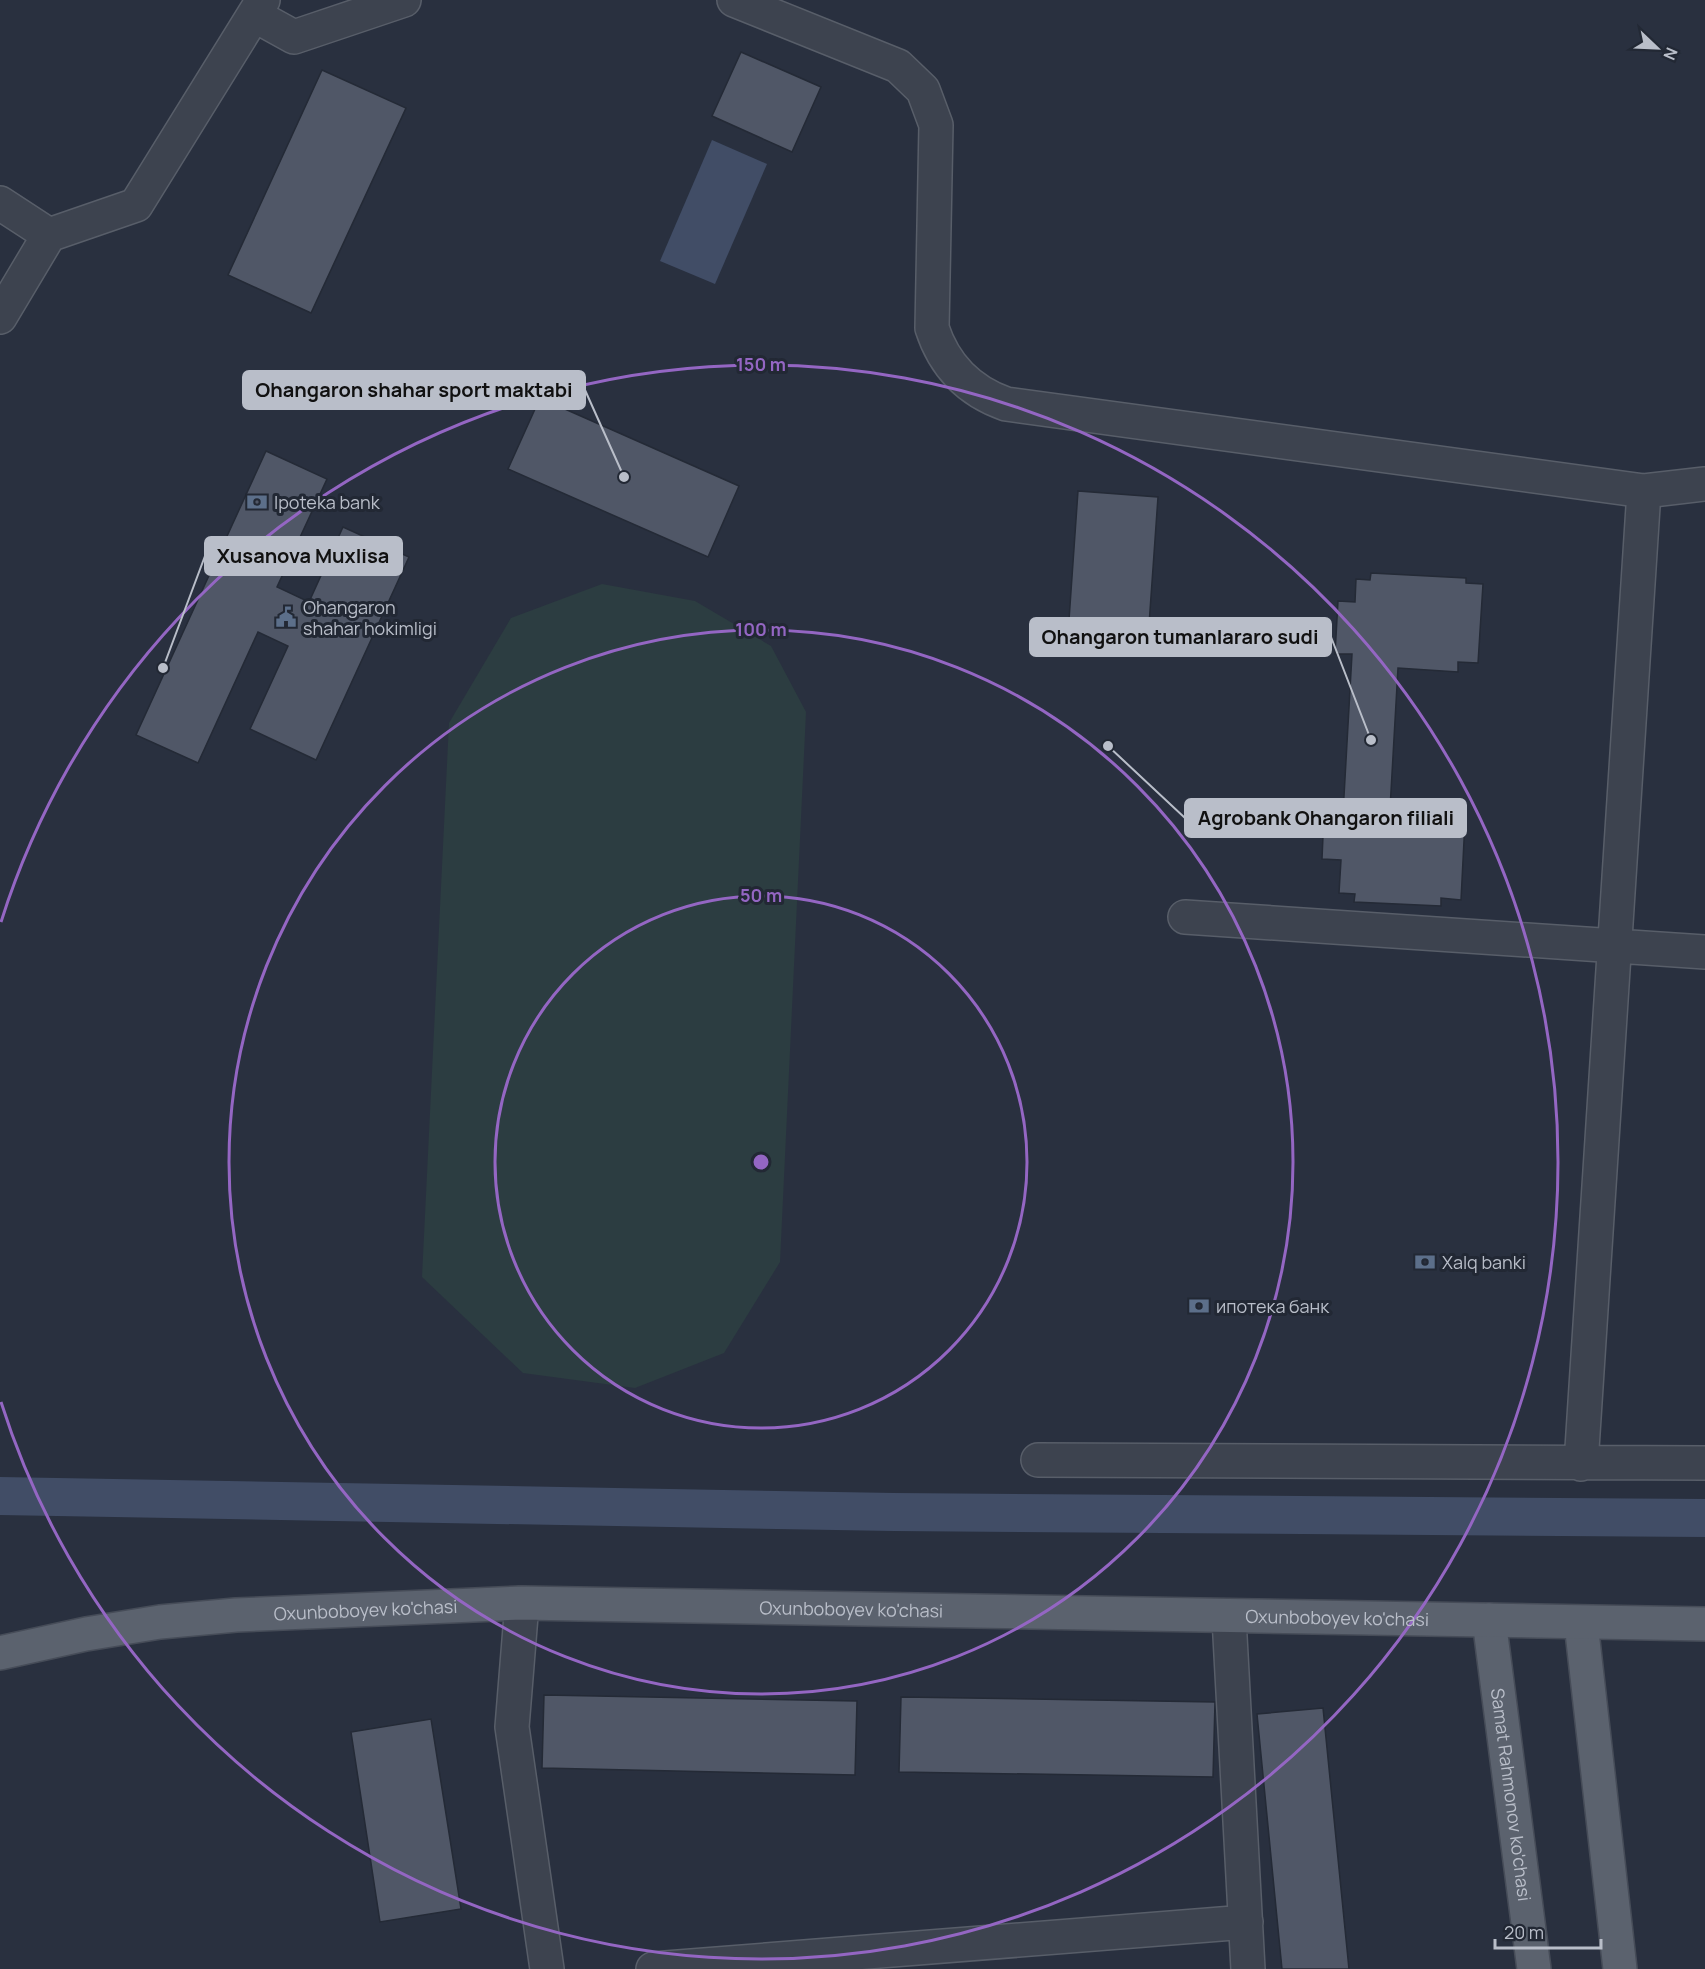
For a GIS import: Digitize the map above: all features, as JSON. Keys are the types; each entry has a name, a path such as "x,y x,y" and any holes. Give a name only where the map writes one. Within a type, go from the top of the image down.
{"main road":[{"name":"Oxunboboyev ko'chasi","path":"0,1653 86,1634 160,1622 236,1615 522,1603 1229,1618 1705,1624"},
{"name":"Samat Rahmonov ko'chasi","path":"1489,1620 1534,1969"},
{"path":"1581,1623 1620,1969"}],"street":[{"path":"0,317 49,235 136,204 259,8 294,36 404,0"},
{"path":"734,0 898,66 922,90 936,125 932,328 945,358 979,393 1006,404 1644,491 1705,484"},
{"path":"0,203 49,235"},
{"path":"1581,1464 1644,491"},
{"path":"1185,916 1614,948 1705,952"},
{"path":"1038,1460 1705,1463"},
{"path":"522,1603 512,1727 547,1969"},
{"path":"1229,1618 1248,1969"},
{"path":"652,1969 1246,1922"}],"shaded area":[{"path":"602,584 695,601 771,646 806,712 780,1262 724,1353 635,1388 523,1373 422,1277 449,723 511,618"}],"water":[{"path":"712,140 767,164 715,284 660,261"}],"building":[{"path":"741,52 821,87 792,152 712,116"},
{"path":"322,70 406,108 311,313 228,275"},
{"path":"540,398 739,486 708,557 508,469"},
{"name":"Ohangaron shahar hokimligi","path":"266,451 327,479 277,587 309,602 343,527 409,557 316,760 250,729 288,646 258,632 198,763 136,735"},
{"path":"1078,491 1158,497 1149,625 1069,620"},
{"path":"1371,573 1466,578 1466,583 1483,584 1478,663 1458,662 1458,672 1398,668 1390,809 1450,812 1450,820 1465,821 1461,900 1441,898 1441,906 1354,902 1355,894 1339,893 1341,860 1322,859 1324,813 1343,814 1352,654 1335,654 1338,601 1355,602 1356,579 1370,580"},
{"path":"544,1695 857,1701 855,1775 542,1768"},
{"path":"901,1697 1215,1702 1213,1777 899,1772"},
{"path":"1323,1708 1349,1969 1282,1969 1257,1714"},
{"path":"431,1719 461,1909 380,1922 351,1732"}],"waterway":[{"path":"0,1496 894,1512 1705,1518"}],"place":[{"name":"Ohangaron shahar sport maktabi","path":"624,477"},
{"name":"Ipoteka bank","path":"257,502"},
{"name":"Ohangaron shahar hokimligi","path":"286,617"},
{"name":"Xusanova Muxlisa","path":"163,668"},
{"name":"Ohangaron tumanlararo sudi","path":"1371,740"},
{"name":"Agrobank Ohangaron filiali","path":"1108,746"},
{"name":"Xalq banki","path":"1425,1262"},
{"name":"ипотека банк","path":"1199,1306"}]}
